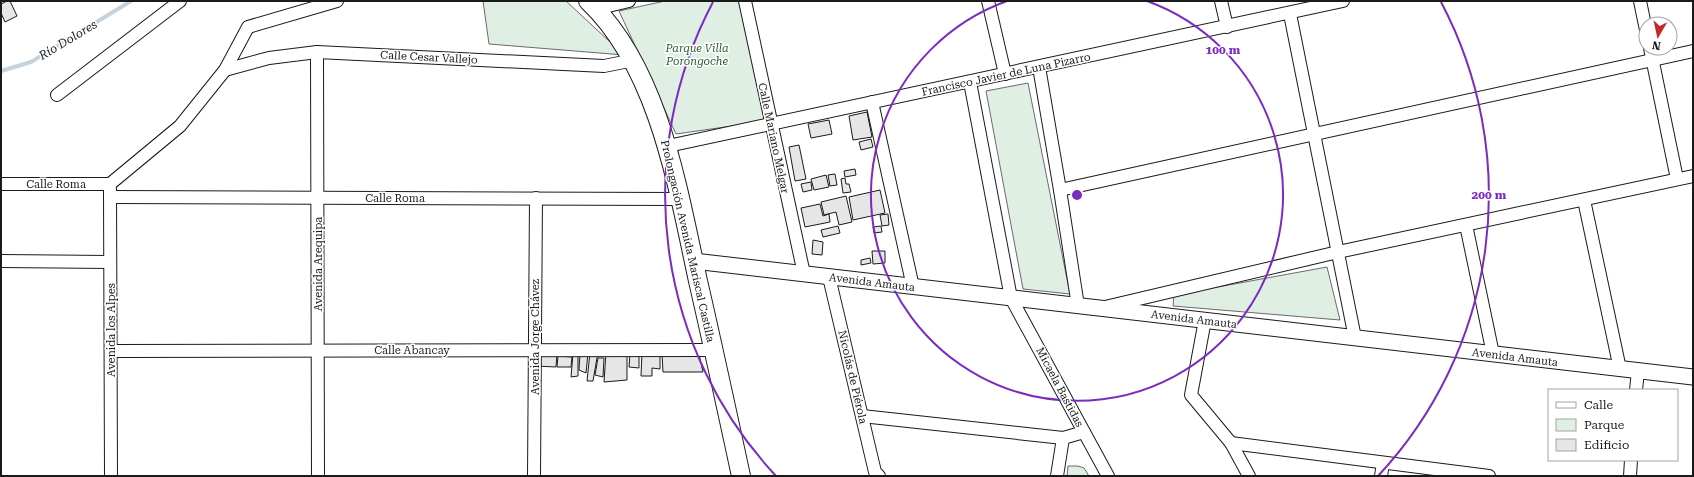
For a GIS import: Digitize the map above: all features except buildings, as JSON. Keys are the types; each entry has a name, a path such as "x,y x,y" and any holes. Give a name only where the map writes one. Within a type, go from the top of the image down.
{"main road":[{"name":"Prolongación Avenida Mariscal Castilla","path":"592,5 634,60 668,146 742,476"}],"street":[{"path":"57,95 180,1"},
{"path":"110,184 180,126 225,70 248,27 337,1"},
{"path":"592,5 629,1"},
{"name":"Calle Mariano Melgar","path":"745,1 770,124 804,274"},
{"path":"988,1 1005,74"},
{"path":"1221,1 1227,27"},
{"name":"Francisco Javier de Luna Pizarro","path":"668,146 1290,14 1343,1"},
{"path":"1640,1 1643,16"},
{"path":"1290,14 1355,338"},
{"path":"1678,52 1693,51"},
{"name":"Calle Cesar Vallejo","path":"225,70 269,58 317,52 604,66 634,60"},
{"name":"Avenida Arequipa","path":"317,52 318,476"},
{"path":"1060,190 1314,134 1643,56"},
{"path":"1651,56 1677,179"},
{"path":"1039,67 1078,306"},
{"name":"Micaela Bastidas","path":"970,82 1012,298 1108,476"},
{"path":"872,102 913,287"},
{"path":"1100,308 1338,252 1693,176"},
{"name":"Calle Roma","path":"1,184 110,184"},
{"name":"Avenida los Alpes","path":"110,184 111,476"},
{"name":"Calle Roma","path":"110,197 680,199"},
{"name":"Avenida Jorge Chávez","path":"534,476 536,198"},
{"path":"1584,200 1620,369"},
{"path":"1466,225 1493,354"},
{"path":"1,261 110,262"},
{"name":"Avenida Amauta","path":"694,261 1693,377"},
{"name":"Nicolás de Piérola","path":"830,277 875,472 879,476"},
{"path":"1205,320 1191,395 1231,444 1249,476"},
{"name":"Calle Abancay","path":"111,350 714,350"},
{"path":"1636,389 1638,371"},
{"path":"862,416 1063,438 1084,432"},
{"path":"1057,476 1063,438"},
{"path":"1231,444 1489,476"},
{"path":"1630,476 1631,461"},
{"path":"1381,476 1383,463"}],"green space":[{"path":"483,1 566,1 624,55 489,44"},
{"name":"Parque Villa Porongoche","path":"665,1 739,1 767,121 676,134 619,11"},
{"path":"1028,83 1070,294 1023,289 986,91"},
{"path":"1327,267 1340,320 1173,306 1174,295"},
{"path":"1068,466 1078,466 1084,468 1089,476 1067,476"}],"waterway":[{"name":"Río Dolores","path":"1,71 31,62 131,1"}]}
